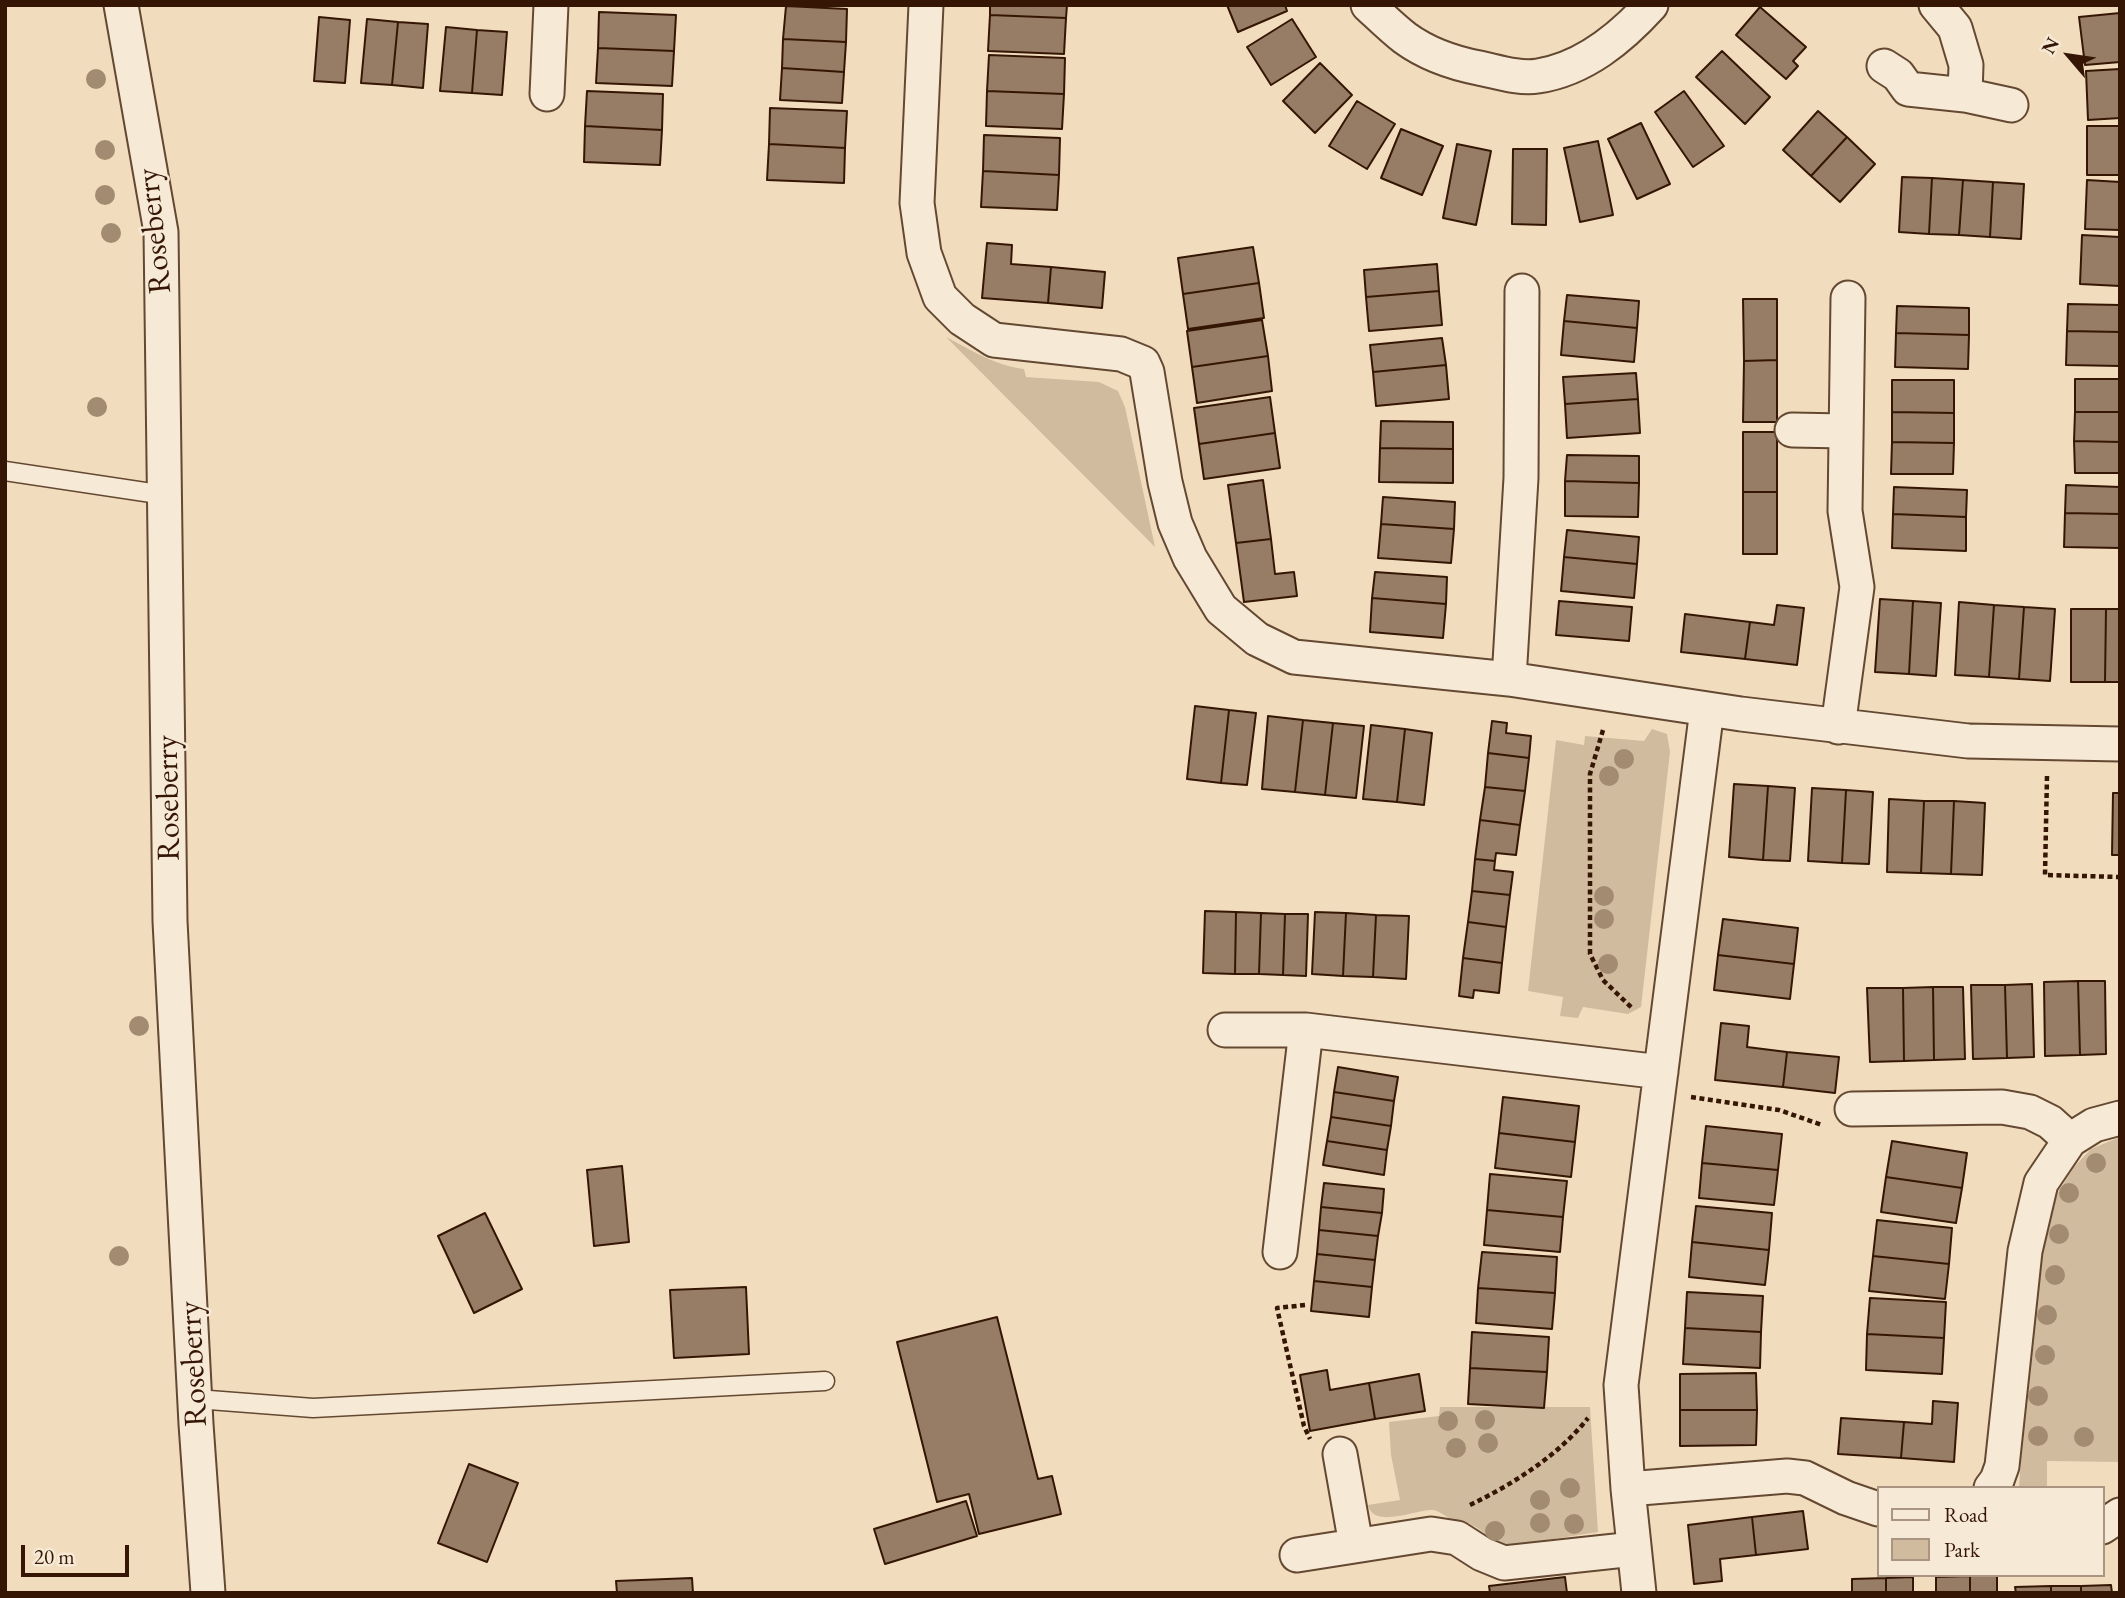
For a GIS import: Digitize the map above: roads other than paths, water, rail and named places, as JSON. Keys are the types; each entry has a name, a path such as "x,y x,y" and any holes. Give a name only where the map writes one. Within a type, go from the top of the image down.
{"street":[{"name":"Roseberry","path":"121,5 161,232 171,934 208,1593"},
{"path":"547,94 551,5"},
{"path":"926,5 917,203 924,253 940,297 962,319 994,340 1121,354 1143,363 1147,372 1175,523 1190,558 1221,609 1257,639 1294,657 1508,679 1838,727 1968,741 2120,744"},
{"path":"1368,5 1405,38 1450,62 1509,75 1537,76 1566,68 1597,53 1628,31 1651,5"},
{"path":"1936,5 1955,28 1966,65 1965,95"},
{"path":"1884,66 1898,75 1908,89 1965,95 2011,105"},
{"path":"1508,679 1521,478 1522,291"},
{"path":"1838,727 1857,587 1845,511 1848,298"},
{"path":"1792,430 1845,430"},
{"path":"1639,1593 1621,1385 1707,709"},
{"path":"1225,1030 1306,1030 1661,1072"},
{"path":"1280,1252 1306,1030"},
{"path":"1839,1117 2002,1107 2030,1112 2050,1122 2070,1140"},
{"path":"1992,1486 2002,1466 2025,1251 2041,1184 2070,1140 2094,1125 2120,1118"},
{"path":"1328,1451 1356,1545"},
{"path":"1628,1489 1787,1476 1805,1478 1846,1498 1876,1508"},
{"path":"2104,1526 2120,1515"},
{"path":"1297,1555 1431,1534 1457,1538 1504,1563 1634,1549"}],"lane":[{"path":"5,471 165,495"},
{"path":"196,1399 313,1408 825,1381"}]}
